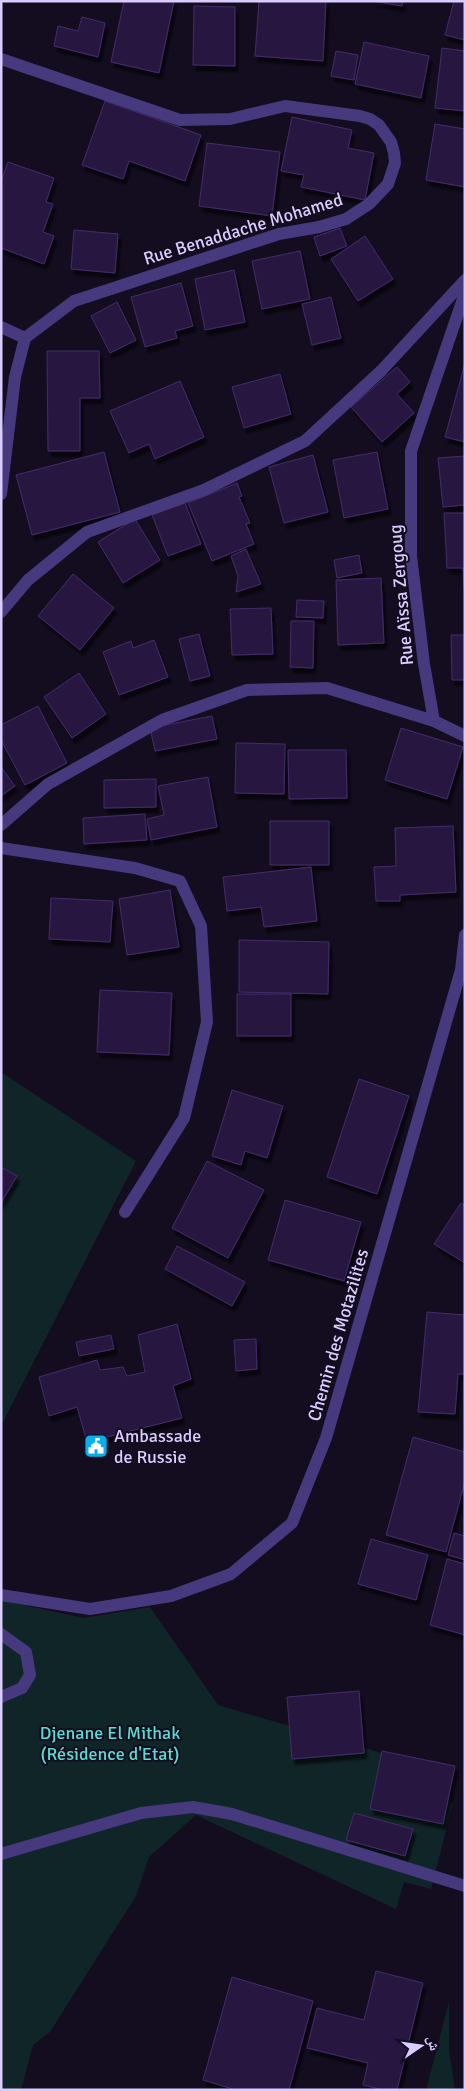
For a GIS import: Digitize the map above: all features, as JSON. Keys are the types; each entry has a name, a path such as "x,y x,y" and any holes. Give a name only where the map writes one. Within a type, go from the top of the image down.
{"street":[{"name":"Rue Benaddache Mohamed","path":"1,59 180,120 230,119 285,106 360,116 370,119 382,129 391,142 395,163 388,184 369,204 346,219 319,227 279,234 74,301 26,338"},
{"path":"1,612 28,580 87,532 204,490 305,441 381,371 465,280"},
{"name":"Rue Aïssa Zergoug","path":"434,721 424,664 412,556 411,451 465,293"},
{"path":"1,327 26,338 15,377 1,494"},
{"path":"1,825 48,784 162,720 247,690 328,688 434,721 465,736"},
{"path":"1,848 135,868 180,881 201,926 207,1022 184,1118 125,1212"},
{"name":"Chemin des Motazilites","path":"1,1594 90,1609 171,1596 231,1574 292,1523 326,1438 462,970 465,935"},
{"path":"1,1634 26,1652 30,1675 22,1688 1,1697"},
{"path":"1,1854 141,1813 193,1807 232,1814 465,1886"}],"green space":[{"path":"1,1072 136,1161 1,1426"},
{"name":"Djenane El Mithak (Résidence d'Etat)","path":"1,1600 83,1618 150,1607 218,1705 385,1754 374,1785 453,1803 431,1889 404,1882 396,1909 196,1815 149,1857 136,1896 50,2032 33,2045 21,2090 1,2090"},
{"path":"449,2002 449,2050 455,2090 426,2090"}],"building":[{"path":"124,1 174,1 159,73 111,62"},
{"path":"259,1 326,1 323,61 255,56"},
{"path":"372,1 403,1 402,6"},
{"path":"454,1 465,1 465,40 445,35"},
{"path":"194,6 235,7 235,66 193,65"},
{"path":"82,17 105,23 98,57 54,46 58,26 78,31"},
{"path":"364,42 429,56 421,98 355,84"},
{"path":"442,48 465,51 465,111 435,108"},
{"path":"336,51 358,55 354,80 331,76"},
{"path":"105,101 201,135 185,181 129,161 123,179 82,165"},
{"path":"292,117 352,130 348,148 374,153 365,200 301,187 304,175 281,171"},
{"path":"435,124 465,129 465,187 426,180"},
{"path":"207,143 280,152 272,216 199,206"},
{"path":"8,162 54,178 46,202 53,204 43,232 54,236 44,264 1,248 1,181"},
{"path":"340,228 347,246 320,256 314,237"},
{"path":"74,230 118,234 115,273 71,269"},
{"path":"365,236 393,279 358,301 331,259"},
{"path":"300,251 310,299 262,309 252,261"},
{"path":"234,270 245,322 205,330 195,279"},
{"path":"181,283 193,326 175,331 177,338 145,347 131,297"},
{"path":"331,297 341,338 312,345 302,304"},
{"path":"117,302 136,340 110,353 91,316"},
{"path":"47,351 99,351 100,398 80,398 80,451 48,451"},
{"path":"465,363 465,442 445,437"},
{"path":"397,367 410,382 397,394 414,413 382,442 351,407"},
{"path":"280,374 291,414 244,428 232,387"},
{"path":"180,381 204,437 155,459 149,444 129,453 110,411"},
{"path":"104,452 120,512 32,535 16,475"},
{"path":"377,452 388,509 344,518 333,460"},
{"path":"313,455 328,512 284,523 269,467"},
{"path":"465,456 465,505 443,507 438,458"},
{"path":"237,483 242,496 239,497 250,523 246,524 254,544 212,561 188,503"},
{"path":"185,503 201,544 168,556 152,515"},
{"path":"444,513 465,513 465,601 463,568 447,568"},
{"path":"135,519 160,560 123,583 98,542"},
{"path":"246,549 261,584 236,592 238,576 231,556"},
{"path":"359,555 362,573 337,578 334,560"},
{"path":"73,574 114,608 80,650 38,616"},
{"path":"381,578 384,643 338,645 336,580"},
{"path":"297,600 324,601 323,618 296,617"},
{"path":"271,608 273,654 232,655 230,609"},
{"path":"291,621 314,621 313,668 290,667"},
{"path":"199,634 210,676 190,681 179,639"},
{"path":"451,635 465,635 465,680 452,680"},
{"path":"154,640 168,677 119,695 103,652 131,641 133,648"},
{"path":"79,673 106,714 72,738 44,697"},
{"path":"38,706 67,763 25,785 1,740 1,725"},
{"path":"212,716 217,739 155,751 150,728"},
{"path":"401,728 463,747 447,799 385,780"},
{"path":"236,743 285,744 284,794 235,793"},
{"path":"288,750 346,750 347,798 289,799"},
{"path":"1,767 15,786 1,796"},
{"path":"208,777 217,827 151,840 147,819 164,815 158,786"},
{"path":"156,779 156,807 104,808 104,780"},
{"path":"145,814 147,840 84,844 83,818"},
{"path":"270,821 329,821 329,865 270,865"},
{"path":"453,826 456,892 400,895 400,901 376,901 374,867 396,866 395,828"},
{"path":"311,867 317,921 264,927 261,907 227,911 223,877"},
{"path":"170,890 179,947 127,955 119,899"},
{"path":"51,898 113,901 110,942 49,939"},
{"path":"239,940 329,942 328,994 239,992"},
{"path":"100,990 172,993 169,1055 97,1052"},
{"path":"237,994 291,994 291,1036 237,1036"},
{"path":"359,1079 409,1096 377,1194 327,1177"},
{"path":"232,1090 283,1106 267,1158 245,1151 241,1165 212,1156"},
{"path":"207,1161 264,1190 228,1258 172,1228"},
{"path":"1,1167 17,1176 1,1203"},
{"path":"285,1200 361,1222 344,1281 268,1260"},
{"path":"461,1203 465,1206 465,1263 434,1244"},
{"path":"177,1246 245,1282 232,1306 165,1269"},
{"path":"427,1312 465,1315 465,1374 458,1374 455,1414 418,1412"},
{"path":"177,1324 191,1379 173,1386 182,1418 87,1442 77,1407 49,1416 39,1377 97,1360 100,1370 123,1367 127,1376 145,1372 138,1335"},
{"path":"111,1335 114,1349 79,1356 76,1342"},
{"path":"256,1339 257,1369 236,1371 234,1340"},
{"path":"413,1437 465,1452 465,1481 446,1552 386,1535"},
{"path":"454,1533 465,1536 465,1560 448,1555"},
{"path":"371,1539 428,1555 416,1600 358,1584"},
{"path":"447,1559 465,1564 465,1635 430,1625"},
{"path":"359,1691 364,1753 292,1759 287,1697"},
{"path":"382,1751 455,1766 443,1824 370,1809"},
{"path":"354,1813 413,1829 405,1856 346,1840"},
{"path":"376,1971 423,1983 397,2090 384,2090 363,2085 368,2063 307,2048 317,2008 364,2020"},
{"path":"232,1977 313,2001 289,2090 236,2090 203,2080"}],"place":[{"name":"Ambassade de Russie","path":"96,1446"}]}
